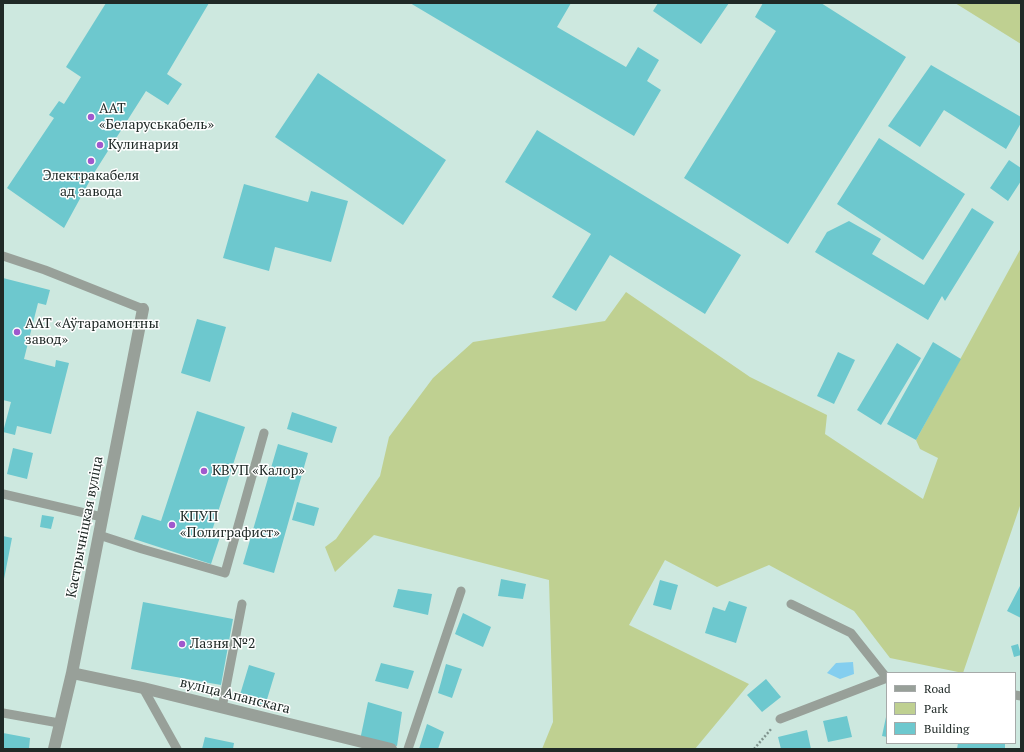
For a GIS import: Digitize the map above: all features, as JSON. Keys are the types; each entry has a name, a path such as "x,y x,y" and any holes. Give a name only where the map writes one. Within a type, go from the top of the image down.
{"street":[{"name":"Кастрычніцкая вуліца","path":"54,749 72,673 143,309"},
{"name":"вуліца Апанскага","path":"72,673 143,688 390,749"}],"lane":[{"path":"3,256 45,270 143,309"},
{"path":"99,535 225,573 264,433"},
{"path":"3,494 102,517"},
{"path":"408,749 461,591"},
{"path":"222,708 242,604"},
{"path":"780,719 886,677 851,633 791,604"},
{"path":"143,688 177,749"},
{"path":"3,713 59,723"}],"path":[{"path":"754,749 780,719"}],"green space":[{"path":"955,3 1021,3 1021,44"},
{"path":"1021,248 1021,503 963,672 890,658 854,611 769,565 717,587 665,560 629,625 749,684 695,749 542,749 553,722 549,580 374,535 335,572 325,547 336,539 380,476 389,437 433,378 473,342 605,321 626,292 750,377 827,415 825,434 923,499 938,458 920,449 916,440"}],"water":[{"path":"853,662 854,674 840,679 827,673 836,663"}],"building":[{"name":"ААТ «Беларуськабель»","path":"106,3 209,3 167,74 182,84 168,105 146,91 94,173 64,228 7,188 54,118 49,115 59,101 64,104 81,77 66,67"},
{"path":"410,3 571,3 557,27 626,67 638,47 659,60 647,81 661,90 634,136"},
{"path":"658,3 729,3 701,44 653,11"},
{"path":"763,3 821,3 906,57 788,244 684,178 776,31 755,17"},
{"path":"931,65 1021,117 1021,123 1006,149 944,110 920,147 888,126"},
{"path":"318,73 446,160 403,225 275,137"},
{"path":"537,130 741,255 705,314 610,255 576,311 552,297 591,234 505,182"},
{"path":"879,138 965,194 923,260 837,204"},
{"path":"1009,160 1021,168 1021,181 1008,201 990,188"},
{"path":"244,184 308,202 311,191 348,201 331,262 275,247 269,271 223,258"},
{"path":"972,208 994,222 945,301 942,296 928,320 815,252 827,232 849,221 881,239 872,254 924,285"},
{"name":"ААТ «Аўтарамонтны завод»","path":"3,278 50,290 46,305 38,303 24,359 55,367 56,360 69,363 51,434 17,426 15,435 3,432 11,402 3,400"},
{"path":"197,319 226,327 210,382 181,373"},
{"path":"933,342 961,359 916,440 887,424"},
{"path":"897,343 921,358 881,425 857,410"},
{"path":"838,352 855,360 834,404 817,396"},
{"name":"КВУП «Калор»","path":"197,411 245,427 211,534 220,537 211,564 134,539 142,515 161,521"},
{"path":"292,412 337,427 332,443 287,429"},
{"path":"278,444 308,453 274,573 243,564"},
{"path":"13,448 33,453 27,479 7,474"},
{"path":"297,502 319,508 314,526 292,520"},
{"path":"42,515 54,517 51,529 40,527"},
{"path":"3,536 12,538 4,579 3,579"},
{"path":"501,579 526,584 523,599 498,596"},
{"path":"660,580 678,585 671,610 653,605"},
{"path":"1021,586 1021,618 1007,611"},
{"path":"398,589 432,594 428,615 393,607"},
{"path":"729,601 747,607 736,643 705,633 713,607 725,611"},
{"name":"Лазня №2","path":"143,602 233,619 221,685 131,669"},
{"path":"463,613 491,627 483,647 455,634"},
{"path":"1018,644 1021,655 1014,657 1011,646"},
{"path":"381,663 414,671 408,689 375,681"},
{"path":"446,664 462,669 452,698 438,693"},
{"path":"249,665 275,673 265,706 239,698"},
{"path":"766,679 781,697 762,712 747,695"},
{"path":"368,702 402,712 397,746 360,740"},
{"path":"847,716 852,737 828,742 823,721"},
{"path":"886,717 886,737 882,736"},
{"path":"427,724 444,732 438,749 419,749"},
{"path":"807,730 811,749 781,749 778,737"},
{"path":"3,733 30,738 29,749 3,749"},
{"path":"205,737 234,743 233,749 202,749"},
{"path":"958,744 1005,744 1005,749 957,749"}],"place":[{"name":"ААТ «Беларуськабель»","path":"91,117"},
{"name":"Кулинария","path":"100,145"},
{"name":"Электракабеля ад завода","path":"91,161"},
{"name":"ААТ «Аўтарамонтны завод»","path":"17,332"},
{"name":"КВУП «Калор»","path":"204,471"},
{"name":"КПУП «Полиграфист»","path":"172,525"},
{"name":"Лазня №2","path":"182,644"}]}
